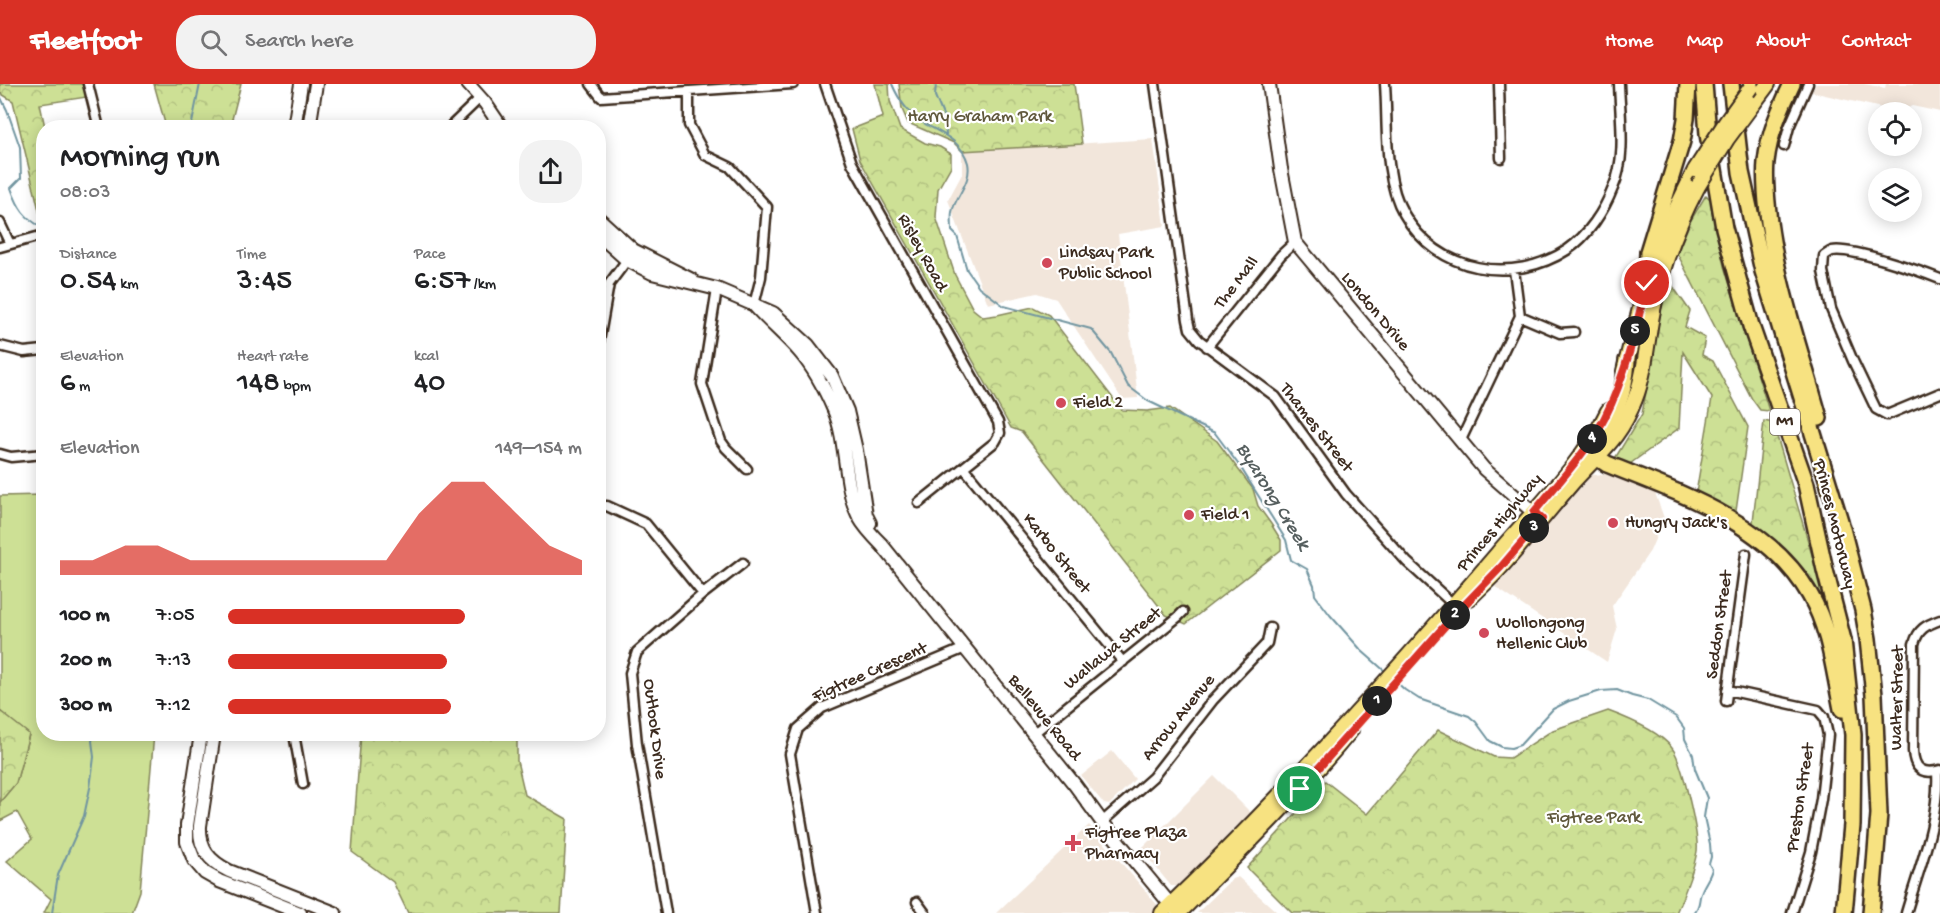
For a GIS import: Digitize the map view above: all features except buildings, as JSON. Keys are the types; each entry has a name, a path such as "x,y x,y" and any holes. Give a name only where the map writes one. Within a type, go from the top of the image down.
{"highway":[{"path":"1647,283 1648,252 1682,141 1688,84"},
{"name":"Princes Motorway","path":"1704,84 1708,134 1724,228 1751,326 1806,484 1843,640 1853,735 1852,825 1844,913"},
{"name":"Princes Motorway","path":"1731,84 1741,172 1762,271 1840,521 1863,610 1868,639 1878,765 1877,855 1870,913"},
{"path":"1792,84 1775,123 1766,163 1766,190 1772,244 1786,303 1853,542 1863,610"},
{"path":"1627,361 1626,377 1619,401 1600,444 1598,458 1607,464 1672,490 1745,528 1769,546 1792,570 1811,596 1828,643 1852,762"}],"main road":[{"name":"Princes Highway","path":"1399,672 1454,605 1538,516 1598,458 1619,432 1636,398 1658,286 1673,240 1698,186 1727,139 1768,84"},
{"name":"Princes Highway","path":"1172,911 1260,832 1329,757 1384,688 1501,567 1538,516 1597,432 1614,397 1627,361 1647,283 1671,218 1695,170 1752,86"}],"street":[{"path":"88,84 97,120"},
{"path":"295,120 301,84"},
{"path":"310,120 316,84"},
{"path":"468,84 496,120"},
{"path":"591,84 602,97 793,84"},
{"name":"Risley Road","path":"825,84 852,163 998,422 1000,433 995,442 964,468"},
{"name":"Thames Street","path":"1155,84 1188,323 1193,334 1276,398 1346,494 1407,562 1454,605"},
{"name":"London Drive","path":"1269,84 1281,169 1295,242 1460,442 1484,469 1538,516"},
{"path":"1385,84 1393,188 1403,213 1425,242 1449,257 1491,270 1514,270 1543,261 1569,249 1586,234 1600,214 1617,177 1620,160 1619,84"},
{"path":"1499,84 1501,158"},
{"path":"1784,146 1789,128 1808,84"},
{"path":"689,92 689,125 705,155 730,167 767,207 761,277 754,305"},
{"path":"458,120 482,100"},
{"path":"482,100 504,120"},
{"path":"297,105 312,108"},
{"path":"0,223 10,244"},
{"name":"Bellevue Road","path":"606,225 633,250 698,283 773,313 808,345 832,376 847,411 856,450 866,515 882,545 1034,733 1172,911"},
{"path":"0,247 36,237"},
{"name":"Bellevue Road","path":"606,241 627,260 652,273 677,281 698,283"},
{"name":"The Mall","path":"1208,347 1281,255 1295,242"},
{"path":"1940,279 1907,267 1853,253 1831,251 1824,256 1823,271 1831,309 1876,409 1887,415 1940,393"},
{"path":"606,301 609,284 627,260"},
{"path":"1460,442 1520,316 1514,270"},
{"path":"717,289 702,384 721,441 747,469"},
{"path":"1520,316 1560,333 1574,332"},
{"path":"0,346 24,352 36,351"},
{"path":"0,454 10,457 36,455"},
{"path":"919,503 964,468"},
{"name":"Karbo Street","path":"964,468 1123,662"},
{"path":"606,506 646,524 703,594"},
{"name":"Seddon Street","path":"1726,701 1746,554"},
{"name":"Outlook Drive","path":"666,913 637,744 630,673 637,652 703,594 743,563"},
{"name":"Wallawa Street","path":"1034,733 1183,612"},
{"name":"Walter Street","path":"1939,771 1920,770 1915,765 1912,752 1914,644 1921,629 1940,620"},
{"name":"Arrow Avenue","path":"1102,822 1153,777 1214,700 1267,643 1270,628"},
{"name":"Figtree Crescent","path":"817,913 790,754 798,729 822,708 965,648"},
{"name":"Preston Street","path":"1727,690 1818,710 1824,717 1828,735 1821,799 1811,852 1792,913"},
{"path":"200,741 187,825 193,840 194,860 199,868 211,877 300,913"},
{"path":"193,840 201,815 213,741"},
{"path":"295,741 303,784"},
{"path":"1906,913 1934,828 1939,771"},
{"path":"193,840 218,866 335,913"},
{"path":"917,902 925,913"}],"shaded area":[{"path":"1816,84 1864,84 1885,88 1886,84 1940,84 1940,112 1922,108 1922,102 1868,102 1868,105 1812,92"},
{"name":"Lindsay Park Public School","path":"1153,139 1165,226 1118,234 1138,398 1122,399 1056,299 1037,293 988,304 948,200 962,174 962,151"},
{"path":"1606,474 1655,493 1664,518 1650,551 1612,606 1617,629 1607,662 1495,587 1592,475"},
{"path":"1112,751 1135,779 1109,805 1104,804 1081,776"},
{"path":"1214,776 1251,813 1177,886 1171,886 1141,849"},
{"path":"1089,825 1159,907 1153,913 996,913"},
{"path":"1238,877 1278,913 1197,913 1232,879"}],"green space":[{"path":"0,84 83,84 87,97 40,104 43,120 36,120 36,198 13,101 0,93"},
{"path":"154,84 241,84 232,120 164,120"},
{"name":"Harry Graham Park","path":"875,84 889,84 890,101 900,129 951,154 951,166 938,189 936,217 955,275 973,309 983,317 1033,307 1049,315 1122,410 1147,411 1170,408 1217,441 1253,489 1258,506 1281,540 1281,550 1186,624 1166,615 1022,432 1011,428 860,160 852,129 883,117"},
{"name":"Harry Graham Park","path":"899,84 1074,84 1082,144 962,151 954,143 908,123 902,109"},
{"path":"1706,195 1711,200 1724,266 1769,411 1760,410 1752,399 1677,253 1691,220"},
{"path":"1667,278 1690,311 1685,327 1705,338 1702,355 1713,361 1748,427 1735,518 1695,499 1712,398 1683,352 1679,428 1627,466 1614,460 1642,414"},
{"path":"1764,421 1773,423 1826,602 1818,604 1752,531"},
{"path":"36,495 36,741 153,741 140,891 132,913 44,913 51,899 7,861 32,839 17,812 0,821 0,802 16,783 29,735 0,711 0,496"},
{"path":"0,711 29,734 16,783 0,802"},
{"name":"Figtree Park","path":"1608,711 1633,721 1659,736 1676,755 1693,815 1697,851 1676,913 1292,913 1247,868 1325,781 1367,814 1438,730 1494,757 1510,758 1553,730"},
{"path":"360,741 517,741 517,761 525,795 567,819 561,913 408,913 393,882 352,852"}],"waterway":[{"path":"193,120 200,84"},
{"name":"Byarong Creek","path":"892,84 911,113 955,142 965,155 968,163 968,176 952,212 952,231 957,236 967,270 979,287 1004,306 1091,329 1111,353 1128,386 1148,401 1215,433 1241,468 1286,540 1291,560 1307,569 1314,585 1315,595 1362,651 1387,673"},
{"name":"Byarong Creek","path":"936,84 935,96 945,120 946,135"},
{"path":"0,96 20,147 21,178 11,188 23,212 36,224"},
{"name":"Byarong Creek","path":"1393,679 1419,699 1469,716 1490,741 1502,747 1511,748 1520,745 1553,709 1569,701 1601,691 1617,690 1648,700 1676,717 1684,728 1685,739 1693,755 1695,769 1707,798 1704,817 1710,844 1709,864 1712,869 1694,913"},
{"path":"52,913 58,875 84,816 94,757 92,741"}],"place":[{"name":"Lindsay Park Public School","path":"1047,263"},
{"name":"Field 2","path":"1061,403"},
{"name":"Field 1","path":"1189,515"},
{"name":"Hungry Jack's","path":"1613,523"},
{"name":"Wollongong Hellenic Club","path":"1484,633"},
{"name":"Figtree Plaza Pharmacy","path":"1073,843"}],"route":[{"path":"1300,789 1352,728 1501,567 1542,519 1534,512 1586,448 1597,432 1614,397 1622,379 1647,283"}]}
